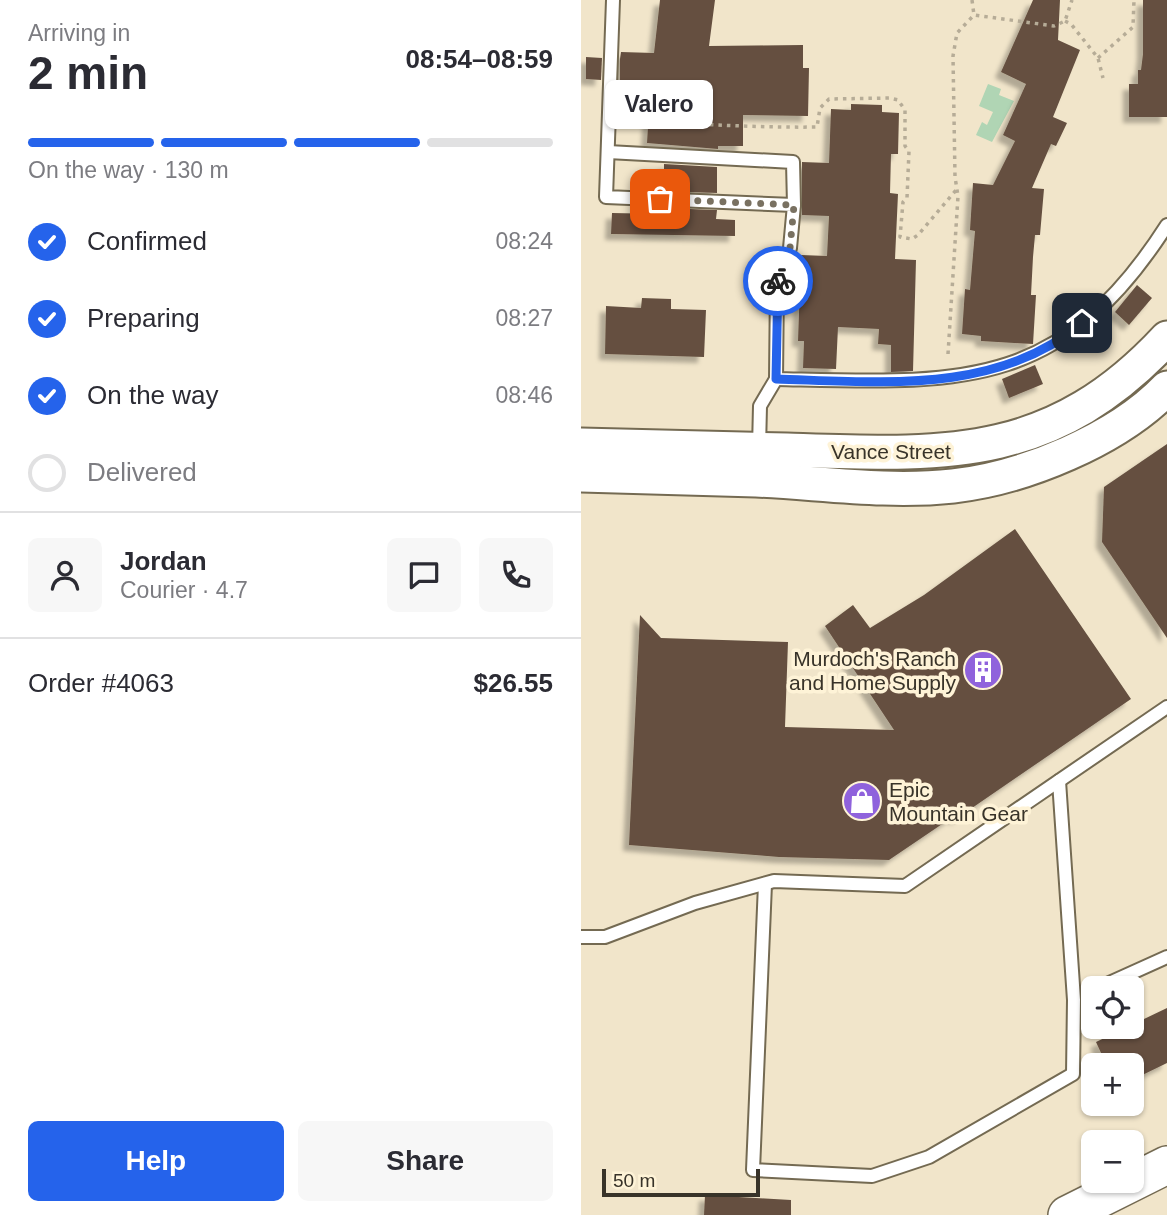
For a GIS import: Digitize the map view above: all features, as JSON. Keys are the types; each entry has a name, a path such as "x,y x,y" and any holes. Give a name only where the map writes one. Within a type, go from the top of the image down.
{"main road":[{"path":"1067,1215 1167,1165"}],"street":[{"name":"Vance Street","path":"581,445 957,451 1024,435 1060,420 1094,401 1123,380 1167,338"},
{"name":"Vance Street","path":"581,475 872,487 955,486 1029,467 1078,449 1137,414 1167,388"}],"lane":[{"path":"613,0 606,197 794,205"},
{"path":"608,152 793,162 794,205 790,248 777,283 776,379 760,406 759,449"},
{"path":"776,379 920,381 989,371 1036,354 1064,338 1093,314 1163,241 1167,225"},
{"path":"581,937 605,937 695,903 774,881 905,886 1167,707"},
{"path":"765,884 753,1170 872,1176 929,1157 1073,1074 1074,999 1059,780"},
{"path":"1124,976 1167,957"},
{"path":"1074,999 1081,996"}],"path":[{"path":"972,0 974,15"},
{"path":"974,15 1054,26 1065,21 1072,0"},
{"path":"1098,58 1133,27 1134,0"},
{"path":"948,354 957,189 953,56 957,33 974,15"},
{"path":"1065,21 1071,24 1098,58 1103,78"},
{"path":"609,121 724,123 742,128 817,127 820,108 829,99 889,98 898,100 905,110 905,146 909,151 907,198 903,202 900,237 912,239 918,235 957,189"}],"shaded area":[{"path":"988,84 1001,89 999,95 1014,101 992,142 976,135 982,122 987,125 993,112 979,106"}],"building":[{"path":"660,0 715,0 709,46 803,45 803,68 809,68 808,116 743,115 743,146 718,146 718,149 647,143 649,109 620,108 620,59 621,52 654,53"},
{"path":"1033,0 1060,0 1058,40 1080,50 1053,117 1067,123 1056,146 1051,144 1032,188 1044,189 1040,235 1035,235 1033,257 1031,295 1036,295 1033,344 981,341 981,336 962,334 965,289 970,290 975,231 970,230 973,183 993,185 1015,141 1003,135 1026,84 1001,72"},
{"path":"1143,0 1167,0 1167,117 1129,117 1129,84 1138,84 1138,70 1141,70 1143,54"},
{"path":"586,57 602,58 601,80 586,79"},
{"path":"851,104 882,105 882,112 899,113 898,154 891,154 890,193 898,194 895,259 916,260 913,371 891,372 891,345 878,344 879,329 838,327 836,369 803,368 804,341 798,341 801,255 827,256 829,216 802,215 802,162 829,163 831,109 851,110"},
{"path":"664,164 717,167 717,193 664,191"},
{"path":"663,208 717,210 716,219 735,220 735,236 611,234 612,213 663,214"},
{"path":"1137,285 1152,298 1129,325 1115,312"},
{"path":"642,298 671,299 671,309 706,310 704,357 605,354 606,306 641,308"},
{"path":"1035,365 1043,384 1009,398 1002,379"},
{"path":"1167,444 1167,638 1102,542 1104,487"},
{"path":"1015,529 1131,699 956,819 954,816 889,860 779,857 629,845 640,615 661,638 788,642 785,727 894,730 825,626 853,605 870,628 924,595"},
{"path":"1167,1008 1167,1063 1144,1074 1144,1053 1101,1053 1096,1042 1102,1039 1144,1039 1144,1019"},
{"path":"705,1195 791,1200 791,1215 704,1215"}],"way so far":[{"path":"660,199 794,205 790,248 778,281"}],"place":[{"name":"Valero","path":"660,199"},
{"name":"Murdoch's Ranch and Home Supply","path":"983,670"},
{"name":"Epic Mountain Gear","path":"862,801"}],"route":[{"path":"778,281 776,379 909,382 953,378 989,371 1036,354 1064,338 1082,323"}]}
